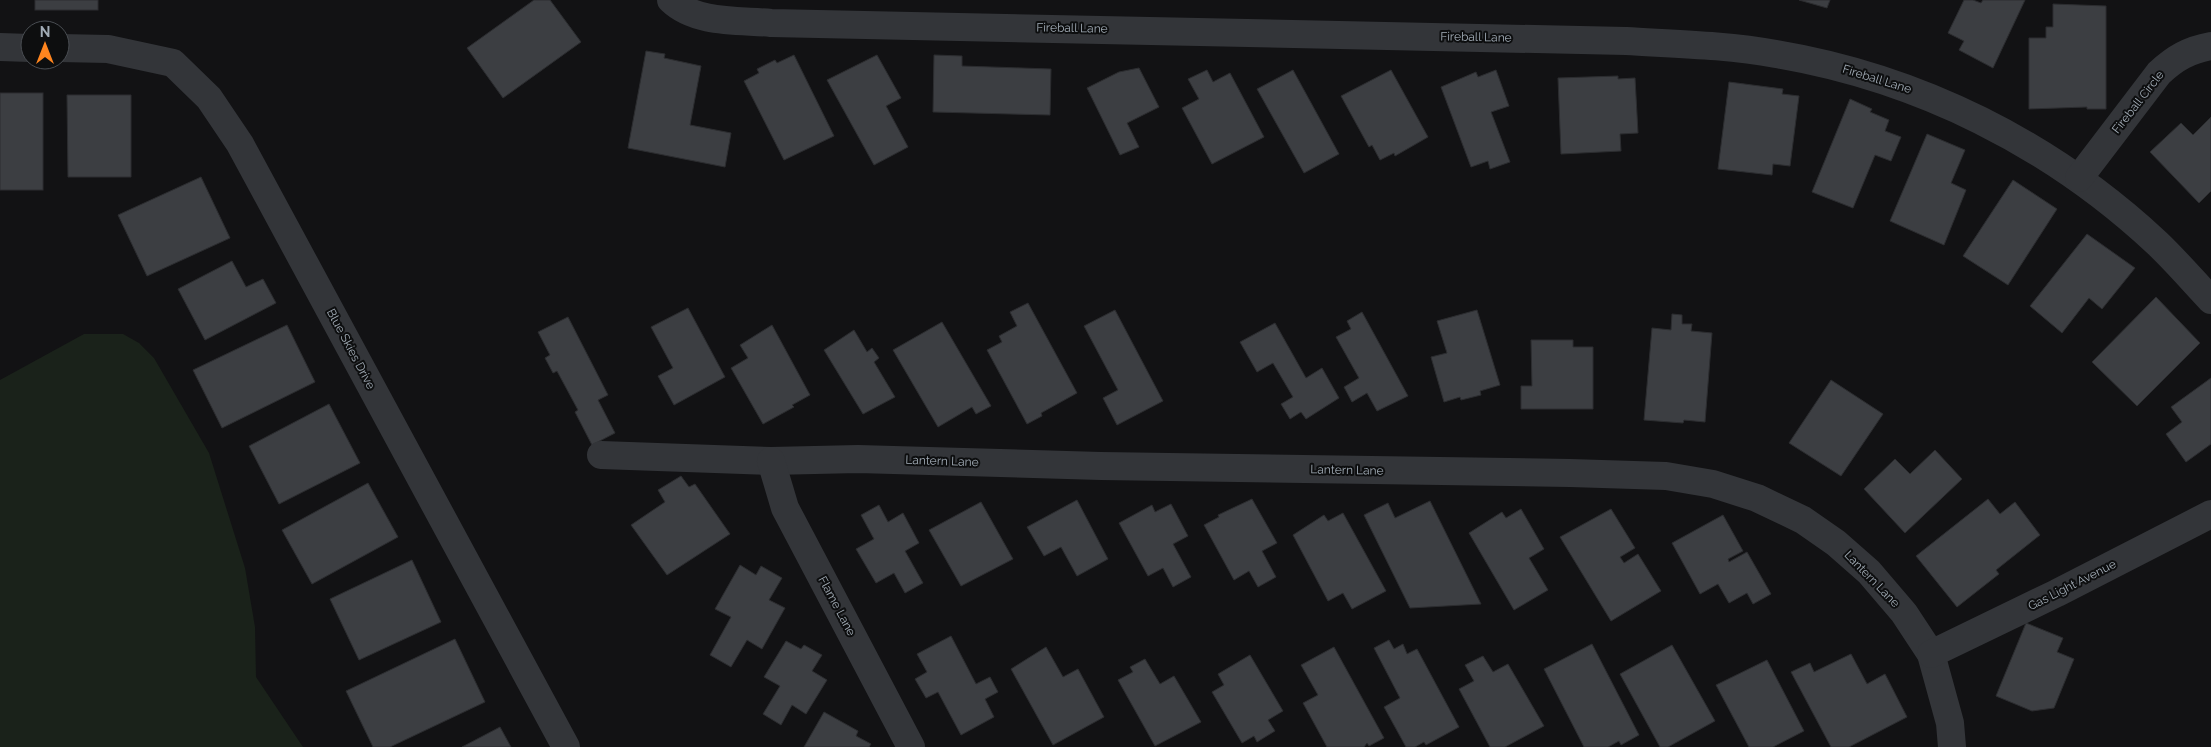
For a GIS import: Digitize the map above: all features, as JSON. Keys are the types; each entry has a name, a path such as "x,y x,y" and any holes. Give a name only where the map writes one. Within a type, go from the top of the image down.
{"street":[{"name":"Fireball Lane","path":"671,0 690,13 771,23 1626,41 1775,53 1822,63 1919,92 1970,114 2017,139 2080,178 2157,243 2211,300"},
{"name":"Fireball Circle","path":"2080,178 2159,73 2173,60 2192,50 2211,46"},
{"path":"0,47 20,48"},
{"name":"Blue Skies Drive","path":"70,48 108,49 173,63 209,98 240,144 566,747"},
{"name":"Lantern Lane","path":"600,455 771,461 858,459 1111,466 1666,476 1713,484 1757,498 1803,520 1836,543 1869,572 1904,612 1931,654 1950,723 1952,747"},
{"name":"Flame Lane","path":"771,461 785,508 912,747"},
{"name":"Gas Light Avenue","path":"1931,654 2211,514"}],"shaded area":[{"path":"84,334 123,334 139,343 154,358 209,453 245,568 255,627 256,677 303,747 0,747 0,380"}],"building":[{"path":"35,0 98,0 98,10 35,10"},
{"path":"534,0 550,0 581,42 503,98 467,48"},
{"path":"1799,0 1830,0 1827,8"},
{"path":"1964,0 1973,0 1981,3 1983,0 2025,0 1993,68 1959,50 1964,41 1948,33"},
{"path":"2053,4 2106,6 2106,109 2087,109 2087,107 2029,109 2029,38 2046,38 2046,27 2053,27"},
{"path":"646,51 665,54 664,58 701,66 690,125 731,133 725,167 628,148"},
{"path":"794,55 834,136 784,160 744,81 759,73 757,69 775,60 777,63"},
{"path":"877,55 901,98 886,106 908,147 874,165 827,80"},
{"path":"934,55 962,56 962,66 1051,69 1050,115 933,112"},
{"path":"1139,68 1159,107 1127,123 1139,147 1120,155 1087,88 1119,72"},
{"path":"1207,70 1213,82 1230,73 1264,137 1212,164 1182,108 1199,99 1188,79"},
{"path":"1293,70 1339,154 1304,173 1257,89"},
{"path":"1391,70 1428,137 1395,156 1394,153 1380,160 1372,145 1369,147 1341,96"},
{"path":"1496,70 1509,106 1491,112 1510,162 1490,169 1488,161 1471,167 1441,87 1476,72 1478,77"},
{"path":"1618,76 1618,79 1635,78 1638,133 1620,134 1621,151 1561,154 1558,78"},
{"path":"1729,82 1783,89 1782,94 1799,96 1790,166 1773,164 1772,175 1718,169"},
{"path":"0,93 43,93 43,190 0,190"},
{"path":"67,95 131,95 131,177 68,177"},
{"path":"1850,99 1872,109 1870,112 1889,120 1885,131 1901,137 1891,161 1875,155 1853,208 1812,192"},
{"path":"2211,117 2211,191 2199,203 2150,152 2181,123 2193,135"},
{"path":"1927,134 1965,150 1951,183 1966,190 1944,245 1890,221"},
{"path":"201,177 230,238 147,276 118,215"},
{"path":"2013,180 2057,209 2008,285 1963,256"},
{"path":"2087,234 2135,268 2102,309 2089,298 2062,333 2030,306"},
{"path":"232,261 246,287 263,279 276,303 205,340 178,289"},
{"path":"2156,297 2200,343 2137,406 2092,362"},
{"path":"1028,303 1077,393 1041,413 1042,416 1027,424 987,350 1002,342 999,336 1017,326 1010,312"},
{"path":"688,308 725,377 674,405 658,376 673,368 651,327"},
{"path":"1115,310 1163,401 1117,425 1103,398 1118,390 1084,326"},
{"path":"1477,310 1500,385 1480,391 1481,395 1461,400 1460,397 1444,402 1431,357 1447,353 1437,321"},
{"path":"1362,312 1408,396 1377,411 1367,393 1352,402 1344,387 1359,378 1336,337 1351,329 1347,321"},
{"path":"1672,314 1682,315 1682,324 1692,324 1691,331 1712,333 1705,422 1684,420 1683,423 1644,420 1652,328 1671,330"},
{"path":"568,317 608,395 598,400 615,433 592,445 575,412 578,410 557,371 553,373 545,358 550,355 538,332"},
{"path":"942,322 991,406 976,414 972,407 938,427 893,350"},
{"path":"1275,323 1306,378 1322,368 1339,398 1306,419 1301,412 1290,419 1281,404 1293,397 1273,363 1257,372 1240,342"},
{"path":"287,325 315,382 222,428 193,370"},
{"path":"772,325 810,395 792,405 794,407 763,424 731,368 748,358 740,345"},
{"path":"854,330 867,352 872,348 879,358 874,362 895,397 863,414 824,350"},
{"path":"1531,340 1573,340 1573,347 1593,347 1593,409 1521,409 1521,386 1532,386"},
{"path":"2211,378 2211,444 2186,462 2166,434 2182,422 2171,407"},
{"path":"1831,380 1883,414 1841,476 1789,443"},
{"path":"329,404 360,463 279,504 249,446"},
{"path":"1935,450 1962,479 1905,533 1864,489 1895,459 1910,474"},
{"path":"681,476 689,487 695,484 730,534 667,575 631,525 665,502 658,490"},
{"path":"368,483 398,537 312,584 282,530"},
{"path":"1252,499 1277,543 1262,551 1276,577 1258,587 1249,571 1234,580 1204,525 1219,517 1218,515"},
{"path":"1988,499 2000,514 2015,502 2040,535 1996,570 1999,574 1957,607 1916,556"},
{"path":"1077,500 1108,559 1077,576 1061,547 1044,556 1027,527"},
{"path":"1430,501 1481,604 1410,608 1364,515 1388,503 1395,518"},
{"path":"981,502 1013,559 961,586 929,530"},
{"path":"1171,504 1188,536 1173,544 1191,577 1173,587 1163,568 1148,576 1119,523 1152,505 1155,512"},
{"path":"879,505 888,522 903,513 919,543 905,551 923,583 905,593 894,573 876,583 856,549 874,539 861,515"},
{"path":"1521,509 1544,549 1529,558 1548,590 1514,610 1469,533 1502,512 1506,518"},
{"path":"1611,509 1635,548 1620,557 1624,563 1638,554 1661,591 1611,621 1560,537"},
{"path":"1343,513 1386,591 1352,609 1343,593 1328,601 1293,535 1324,515 1328,521"},
{"path":"1723,515 1743,551 1728,559 1729,562 1747,552 1771,594 1753,604 1747,593 1729,603 1718,584 1700,594 1672,543"},
{"path":"412,560 441,622 359,660 330,599"},
{"path":"740,565 756,575 761,566 782,578 769,600 785,608 762,649 747,640 731,667 710,655 731,617 715,609"},
{"path":"2026,623 2063,638 2057,652 2074,659 2054,708 2032,711 1996,696"},
{"path":"951,636 976,684 990,677 998,692 985,699 994,717 961,735 938,692 926,698 915,679 927,672 917,654"},
{"path":"455,639 485,702 390,747 373,747 346,691"},
{"path":"1389,640 1394,649 1403,644 1407,654 1417,649 1459,727 1426,745 1424,742 1415,747 1406,747 1384,707 1400,698 1374,648"},
{"path":"786,641 801,649 804,645 822,655 812,671 827,680 806,714 792,705 781,725 763,714 780,686 764,677"},
{"path":"1592,644 1639,735 1621,745 1619,741 1608,747 1584,747 1544,669"},
{"path":"1672,645 1715,721 1668,747 1660,747 1620,674"},
{"path":"1046,647 1063,677 1078,669 1104,717 1053,745 1011,669"},
{"path":"1334,647 1384,738 1369,746 1367,743 1364,747 1327,747 1303,703 1318,695 1301,665"},
{"path":"1851,654 1867,684 1885,674 1907,717 1849,747 1831,747 1791,672 1810,663 1814,672"},
{"path":"1250,655 1283,711 1268,720 1275,731 1257,742 1254,736 1242,743 1212,692 1224,685 1218,674"},
{"path":"1483,656 1493,672 1508,664 1544,726 1505,747 1490,747 1459,689 1474,681 1465,665"},
{"path":"1145,659 1160,684 1174,676 1201,722 1155,746 1118,680 1133,672 1130,667"},
{"path":"1767,660 1804,731 1773,747 1749,747 1716,685"},
{"path":"824,712 858,731 856,736 871,744 869,747 804,747"},
{"path":"500,727 511,747 462,747"}]}
